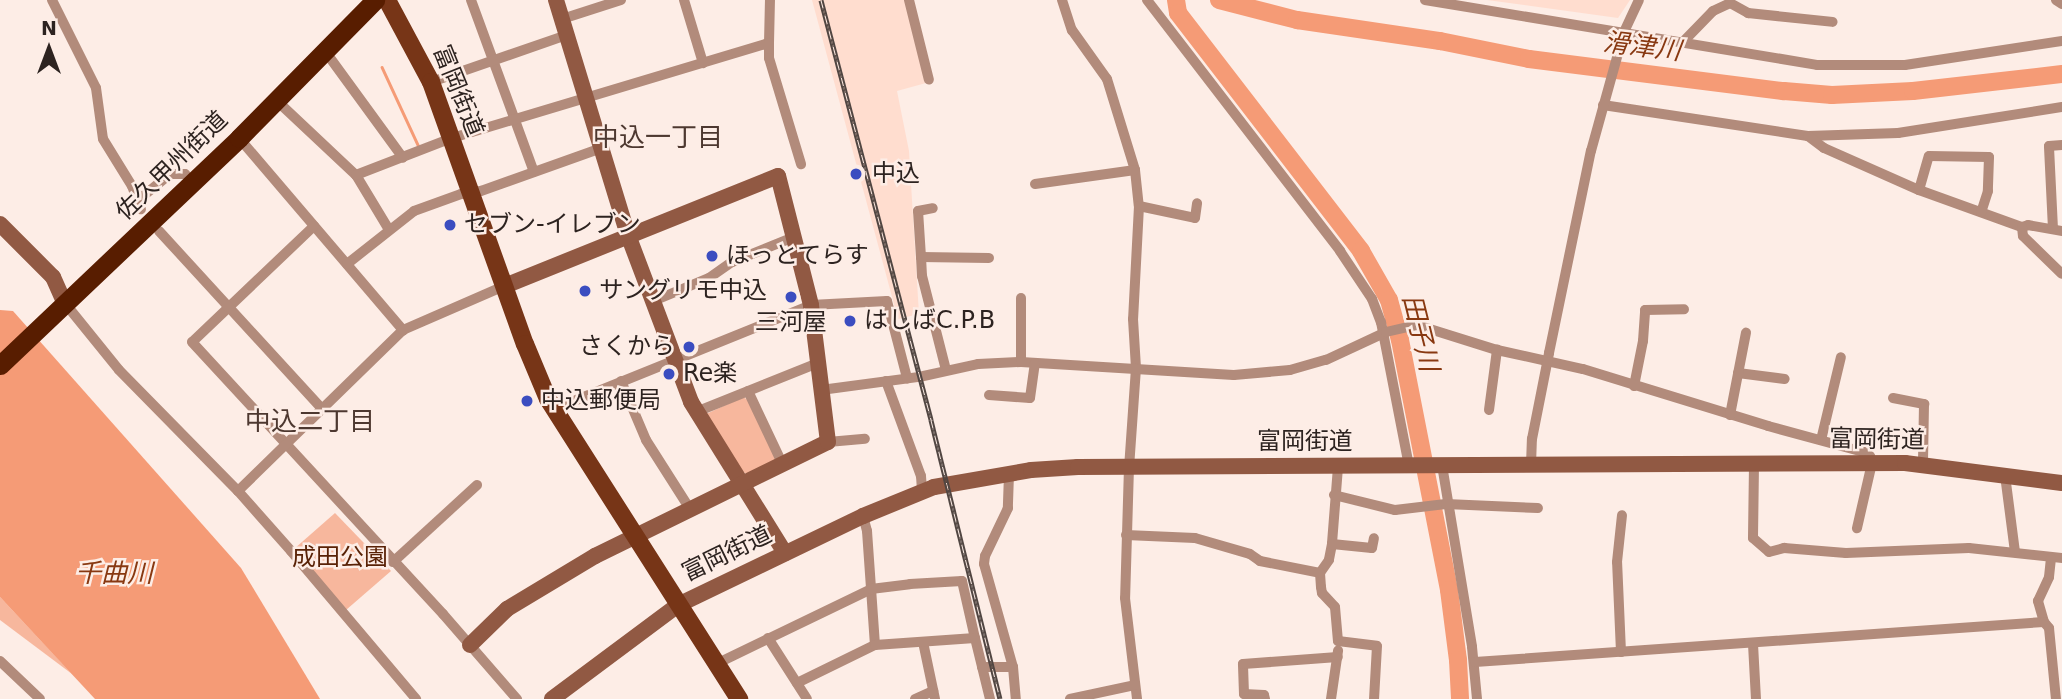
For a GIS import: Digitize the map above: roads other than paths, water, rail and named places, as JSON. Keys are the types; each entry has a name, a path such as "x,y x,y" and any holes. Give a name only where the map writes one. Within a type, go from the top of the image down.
{"highway":[{"name":"佐久甲州街道","path":"0,365 239,138 375,0"}],"main road":[{"name":"富岡街道","path":"387,0 431,82 525,344 554,409 678,605 863,516 922,491 1052,468 1872,463 1923,464 2062,483"},
{"path":"556,0 628,235 674,360 696,412 785,553"},
{"path":"470,645 507,609 634,535 828,442 811,305 778,176 504,286"},
{"path":"0,224 53,277 61,306"},
{"path":"552,699 678,605 739,699"}],"street":[{"path":"52,0 96,88 103,139 132,186 139,205 170,174 185,174 192,182"},
{"path":"471,0 534,172"},
{"path":"562,19 621,0"},
{"path":"684,0 703,63"},
{"path":"770,0 769,58 801,164"},
{"path":"909,0 929,80"},
{"path":"1062,0 1072,30 1107,79 1135,170 1139,206 1133,319 1136,368 1129,467 1125,598 1138,699"},
{"path":"1147,0 1352,268 1372,299 1384,332 1413,466"},
{"path":"1424,0 1816,65 1905,65 2062,41"},
{"path":"1531,465 1532,439 1591,150 1623,33 1639,0"},
{"path":"2056,0 2062,4"},
{"path":"1681,44 1713,11 1730,3 1748,13 1833,22"},
{"path":"431,82 567,35"},
{"path":"356,175 452,138 769,43"},
{"path":"325,51 403,158"},
{"path":"276,100 356,175 388,228"},
{"path":"1604,104 1808,136 1898,133 2062,107"},
{"path":"1808,136 1824,148 1919,190 2022,227 2028,225 2058,230 2049,146 2062,145"},
{"path":"239,138 402,330"},
{"path":"347,264 388,228 414,211 602,148"},
{"path":"1919,190 1929,156 1989,157 1988,191 1981,212"},
{"path":"1035,184 1135,170"},
{"path":"1193,230 1198,203"},
{"path":"1139,206 1195,218"},
{"path":"933,208 918,211 922,275 946,370"},
{"path":"314,226 192,342 517,699"},
{"path":"2022,227 2023,236 2062,274"},
{"path":"159,231 321,408"},
{"path":"651,302 709,278 732,262 794,237"},
{"path":"921,257 989,258"},
{"path":"238,491 402,330 504,286"},
{"path":"1021,298 1021,362"},
{"path":"554,409 811,305 887,301 907,378"},
{"path":"61,306 119,370 238,491 416,699"},
{"path":"1634,386 1643,341 1645,310 1684,309"},
{"path":"821,390 907,378 978,364 1021,362 1234,375 1290,370 1326,360 1384,332 1410,325 1548,360 1864,452 1872,463 1857,528"},
{"path":"1730,415 1746,333"},
{"path":"1489,410 1497,349"},
{"path":"1821,440 1841,357"},
{"path":"696,412 818,363"},
{"path":"989,395 1030,398 1033,395 1035,363"},
{"path":"1738,373 1785,379"},
{"path":"621,381 646,440 690,509"},
{"path":"886,381 921,476 922,491"},
{"path":"748,391 782,463"},
{"path":"1893,398 1924,404 1923,464"},
{"path":"828,442 866,439"},
{"path":"1754,464 1753,538 1764,551 1784,548 1846,553 1969,548 2056,558 2038,601 2044,622 2049,628 2056,699"},
{"path":"1440,465 1475,662 1477,699"},
{"path":"1331,699 1338,641 1335,607 1322,593 1320,573 1329,559 1332,544 1338,467"},
{"path":"1009,474 1008,508 985,556 984,564 1013,667 1016,699"},
{"path":"2005,475 2015,552"},
{"path":"393,562 477,485"},
{"path":"1334,495 1395,510 1448,505 1538,508"},
{"path":"1621,652 1617,562 1622,515"},
{"path":"863,516 867,531 875,645"},
{"path":"1126,535 1195,538 1250,554 1259,561 1320,573"},
{"path":"1332,544 1372,548 1374,538"},
{"path":"716,664 871,589 962,581 990,699"},
{"path":"1475,662 2044,622"},
{"path":"768,638 807,699"},
{"path":"797,683 875,645 975,638"},
{"path":"1338,641 1377,646 1374,699"},
{"path":"915,699 934,695 923,642"},
{"path":"1753,644 1756,699"},
{"path":"1265,699 1264,695 1244,694 1243,664 1338,657"},
{"path":"0,661 40,699"},
{"path":"982,667 1013,667"},
{"path":"1070,699 1135,685"}],"water":[{"name":"千曲川","path":"0,310 13,311 241,568 320,699 95,699 0,597"}],"waterway":[{"name":"田子川","path":"1176,0 1178,13 1361,251 1389,300 1400,340 1449,590 1460,699"},
{"name":"滑津川","path":"1219,0 1297,20 1440,41 1529,59 1784,91 1832,95 1913,91 2062,74"},
{"path":"382,67 419,147"}],"railway":[{"path":"821,0 931,420 1000,699"}],"place":[{"name":"中込","path":"856,174"},
{"name":"セブン-イレブン","path":"450,225"},
{"name":"ほっとてらす","path":"712,256"},
{"name":"サングリモ中込","path":"585,291"},
{"name":"三河屋","path":"791,297"},
{"name":"はしばC.P.B","path":"850,321"},
{"name":"さくから","path":"689,347"},
{"name":"Re楽","path":"669,374"},
{"name":"中込郵便局","path":"527,401"}],"district":[{"name":"中込一丁目","path":"658,138"},
{"name":"中込二丁目","path":"310,422"}],"park label":[{"name":"成田公園","path":"340,558"}]}
